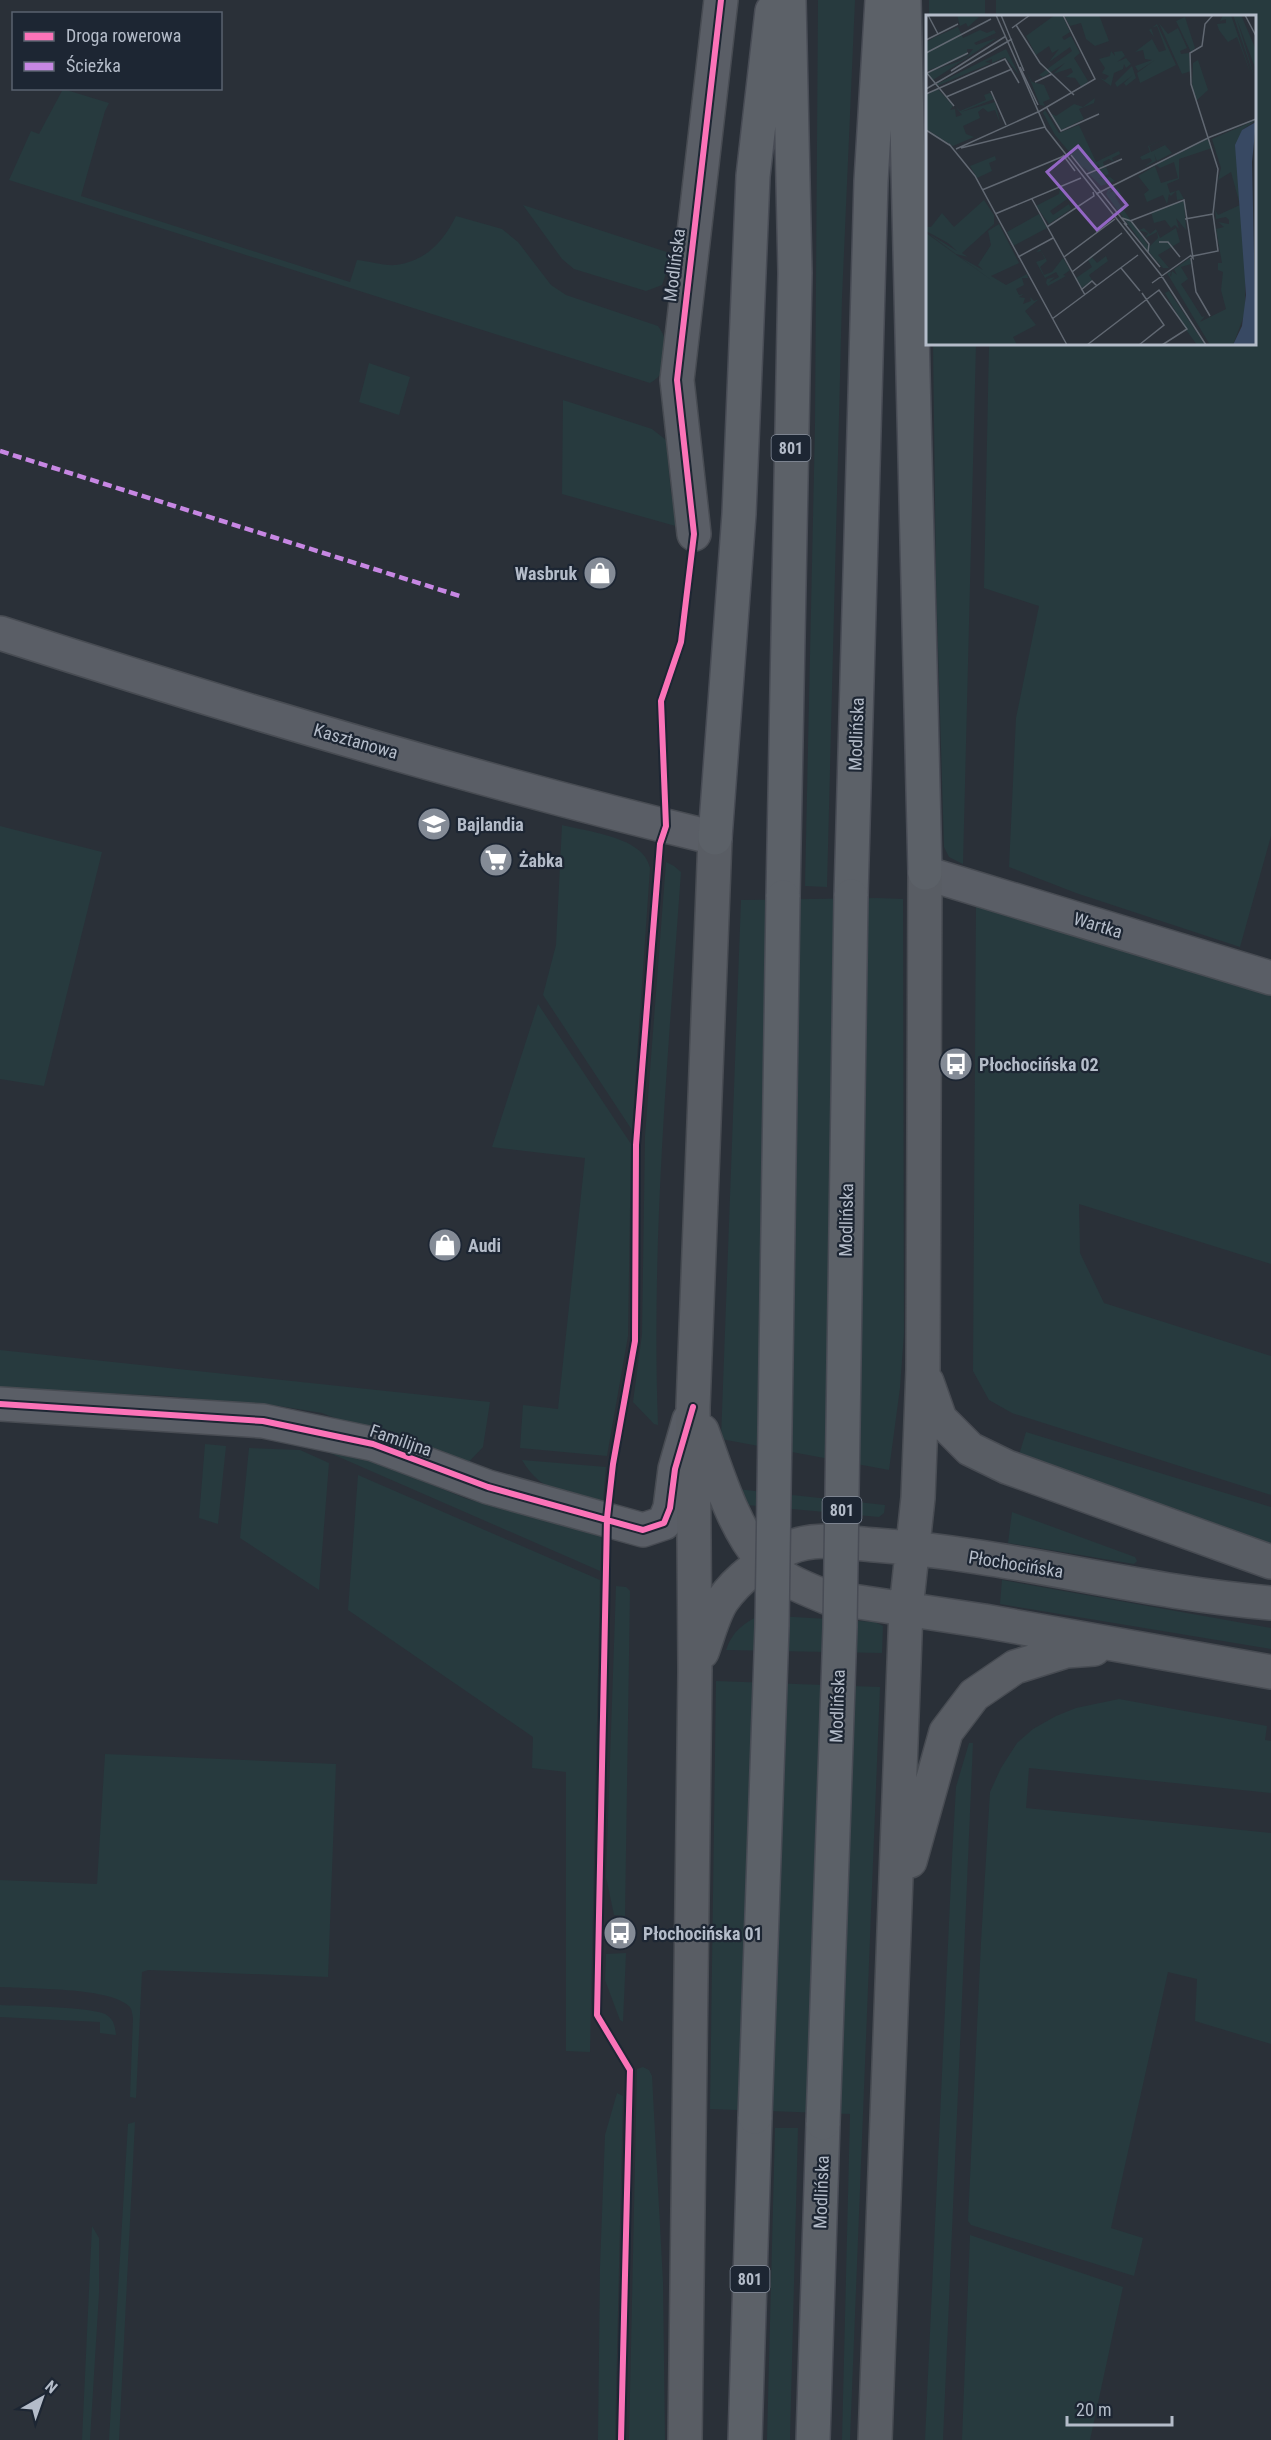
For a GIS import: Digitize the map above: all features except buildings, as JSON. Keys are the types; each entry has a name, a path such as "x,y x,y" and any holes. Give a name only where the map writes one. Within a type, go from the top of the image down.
{"main road":[{"path":"685,2440 695,1671 693,1407 715,838 739,514 753,176 773,0"},
{"name":"801","path":"745,2440 772,1626 795,273 789,0"},
{"name":"Modlińska","path":"813,2440 840,1627 851,896 871,181 882,0"},
{"path":"874,2440 906,1609 914,1547 923,1369 925,873 904,0"},
{"path":"923,1369 939,1419 970,1449 1007,1467 1271,1562"},
{"path":"693,1407 735,1513 750,1542 764,1562 787,1579 826,1597 1271,1671"},
{"name":"Płochocińska","path":"695,1671 721,1602 741,1580 764,1562 790,1548 810,1542 914,1547 1215,1598 1271,1603"},
{"path":"894,1920 946,1732 974,1695 1016,1666 1066,1651 1130,1646"}],"street":[{"name":"Modlińska","path":"694,534 677,380 721,0"},
{"name":"Kasztanowa","path":"0,633 321,732 607,811 715,838"},
{"name":"Wartka","path":"925,873 1271,978"},
{"name":"Familijna","path":"0,1404 263,1420 373,1444 488,1487 644,1530 664,1524 670,1508 675,1469 693,1407"}],"green space":[{"path":"818,0 855,0 842,298 827,887 805,886 815,425"},
{"path":"929,0 985,0 985,15 929,15"},
{"path":"996,0 1271,0 1271,836 1240,947 1076,893 1009,867 1016,718 1039,606 984,588 989,345 1256,345 1256,15 996,15"},
{"path":"62,90 109,103 81,196 350,282 357,260 396,265 407,263 425,254 446,234 456,216 502,229 518,242 551,285 566,295 658,326 667,349 665,365 657,378 650,383 9,180 31,131 39,134"},
{"path":"523,205 673,254 662,285 646,291 574,269 562,259"},
{"path":"933,345 976,345 963,864 949,857 944,847 936,580"},
{"path":"369,363 410,377 399,415 359,402"},
{"path":"563,400 652,429 666,440 671,493 679,527 562,494"},
{"path":"562,825 627,843 638,849 646,858 650,868 632,1130 543,995 556,945"},
{"path":"0,826 102,852 44,1086 0,1079"},
{"path":"666,862 681,872 659,1217 656,1356 658,1425 654,1424 633,1402 642,1334 645,1136"},
{"path":"903,899 904,1333 900,1388 889,1470 721,1439 741,900"},
{"path":"976,902 1271,993 1271,1264 1079,1204 1080,1253 1104,1303 1271,1356 1271,1495 1012,1413 989,1400 973,1371"},
{"path":"538,1004 631,1144 628,1336 607,1456 520,1448 523,1405 558,1409 585,1158 492,1147"},
{"path":"0,1350 490,1402 483,1447 463,1468 322,1413 279,1406 166,1396 0,1388"},
{"path":"1026,1432 1271,1507 1271,1543 1019,1455"},
{"path":"300,1440 339,1447 467,1499 602,1534 600,1571"},
{"path":"205,1444 226,1446 218,1524 199,1518"},
{"path":"249,1448 300,1450 329,1463 319,1590 240,1538"},
{"path":"522,1460 606,1467 603,1501 547,1486 538,1480"},
{"path":"358,1475 600,1580 590,2052 566,2051 566,1772 532,1768 533,1737 348,1610"},
{"path":"737,1489 885,1505 884,1513 879,1517 747,1505"},
{"path":"1012,1512 1135,1557 1137,1561 1134,1564 1008,1543"},
{"path":"1002,1580 1271,1628 1271,1649 1000,1604"},
{"path":"616,1586 626,1587 630,1591 625,1916 614,1915 606,1877"},
{"path":"761,1615 875,1622 883,1626 882,1653 726,1650 739,1628"},
{"path":"716,1681 880,1687 850,2440 842,2440 850,2114 710,2109"},
{"path":"1119,1699 1267,1726 1265,1740 1271,1741 1271,1793 1029,1768 1026,1808 1271,1833 1271,2044 1195,2021 1197,1979 1168,1972 1111,2228 1143,2238 1134,2276 971,2225 968,2221 990,1792 1001,1768 1017,1743 1033,1729 1076,1708"},
{"path":"969,1743 973,1743 943,2440 925,2440 956,1787"},
{"path":"105,1754 336,1764 328,1977 148,1970 142,1972 136,2098 130,2097 133,2018 129,2006 104,1995 87,1992 0,1987 0,1880 97,1884"},
{"path":"626,1953 623,2022 620,2020 605,1980 606,1954"},
{"path":"0,2005 71,2008 105,2014 112,2020 116,2035 100,2033 100,2022 0,2017"},
{"path":"643,2067 649,2070 652,2076 663,2282 665,2440 629,2440 637,2069"},
{"path":"617,2093 623,2096 615,2440 598,2440 600,2266 605,2135"},
{"path":"135,2122 119,2440 109,2440 128,2124"},
{"path":"775,2128 798,2128 790,2440 767,2440"},
{"path":"92,2226 99,2238 99,2293 90,2440 82,2440"},
{"path":"970,2235 1123,2287 1090,2440 962,2440"}],"marked path":[{"path":"0,451 463,597"}],"cycle path":[{"path":"621,2440 630,2070 597,2015 607,1518 613,1464 635,1341 636,1145 660,844 666,826 661,701 681,642 694,534 677,380 721,0"},
{"path":"0,1404 263,1421 373,1444 488,1487 643,1530 664,1523 670,1508 675,1469 693,1407"}],"place":[{"name":"Wasbruk","path":"600,573"},
{"name":"Bajlandia","path":"434,824"},
{"name":"Żabka","path":"496,860"},
{"name":"Płochocińska 02","path":"956,1064"},
{"name":"Audi","path":"445,1245"},
{"name":"Płochocińska 01","path":"620,1933"}]}
